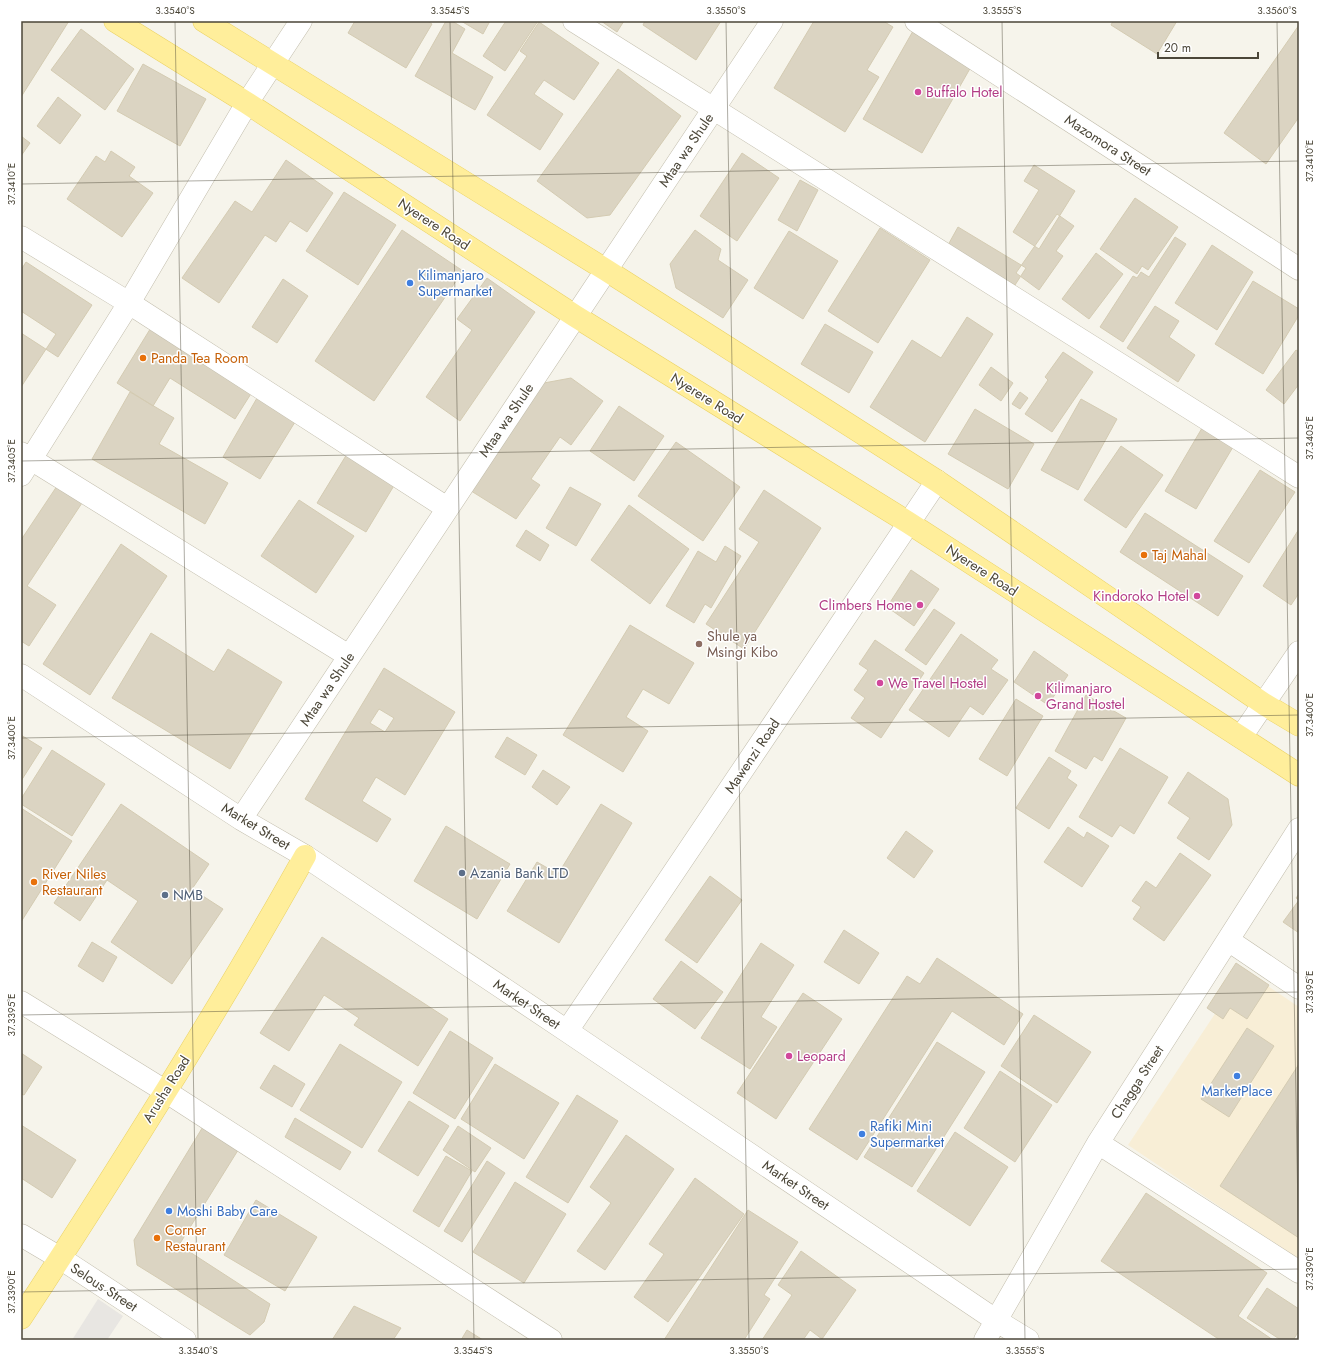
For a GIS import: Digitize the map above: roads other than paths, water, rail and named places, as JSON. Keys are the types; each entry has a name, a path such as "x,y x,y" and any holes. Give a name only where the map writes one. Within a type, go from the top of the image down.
{"main road":[{"name":"Nyerere Road","path":"115,21 247,103 575,316 909,523 1299,775"},
{"path":"204,21 606,270 938,481 1264,704 1299,725"},
{"name":"Arusha Road","path":"21,1318 166,1091 278,905 305,856"}],"street":[{"path":"301,21 247,103 129,303 24,463 349,656"},
{"path":"574,21 1299,477"},
{"name":"Mtaa wa Shule","path":"241,819 772,21"},
{"name":"Mazomora Street","path":"916,21 1299,269"},
{"path":"21,237 129,303 447,508"},
{"name":"Mawenzi Road","path":"567,1031 938,481"},
{"path":"1241,737 1299,652"},
{"name":"Market Street","path":"21,675 241,819 305,856 997,1321 1028,1340"},
{"name":"Chagga Street","path":"985,1340 1098,1143 1299,829"},
{"path":"1228,940 1299,988"},
{"path":"21,1002 166,1091 551,1340"},
{"path":"1098,1143 1299,1272"},
{"name":"Selous Street","path":"21,1235 60,1258 185,1340"}],"place":[{"name":"Buffalo Hotel","path":"918,92"},
{"name":"Kilimanjaro Supermarket","path":"410,283"},
{"name":"Panda Tea Room","path":"143,358"},
{"name":"Taj Mahal","path":"1144,555"},
{"name":"Kindoroko Hotel","path":"1197,596"},
{"name":"Climbers Home","path":"920,605"},
{"name":"Shule ya Msingi Kibo","path":"699,644"},
{"name":"We Travel Hostel","path":"880,683"},
{"name":"Kilimanjaro Grand Hostel","path":"1038,696"},
{"name":"Azania Bank LTD","path":"462,873"},
{"name":"River Niles Restaurant","path":"34,882"},
{"name":"NMB","path":"165,895"},
{"name":"Leopard","path":"789,1056"},
{"name":"MarketPlace","path":"1237,1076"},
{"name":"Rafiki Mini Supermarket","path":"862,1134"},
{"name":"Moshi Baby Care","path":"169,1211"},
{"name":"Corner Restaurant","path":"157,1238"}]}
